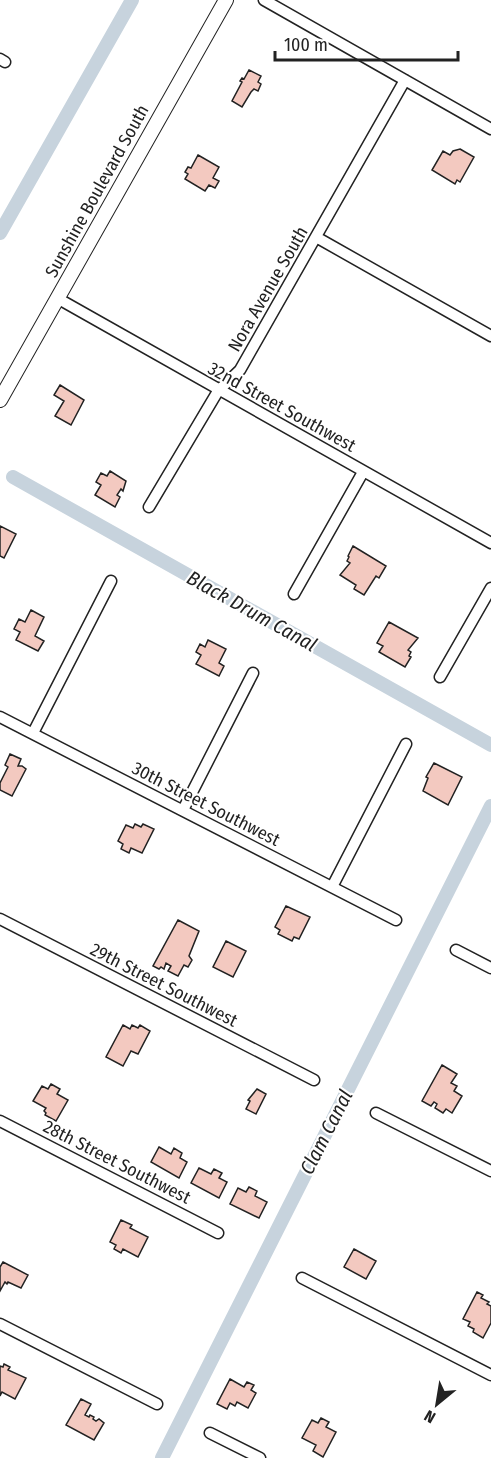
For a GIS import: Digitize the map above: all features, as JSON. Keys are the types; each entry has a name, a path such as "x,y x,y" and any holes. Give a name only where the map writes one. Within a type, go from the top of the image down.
{"street":[{"name":"Sunshine Boulevard South","path":"0,400 226,0"},
{"path":"264,0 491,129"},
{"name":"Nora Avenue South","path":"149,507 218,391 240,370 405,80"},
{"path":"316,237 491,336"},
{"name":"32nd Street Southwest","path":"57,298 218,391 491,543"},
{"path":"294,594 363,472"},
{"path":"33,733 111,581"},
{"path":"440,677 491,588"},
{"path":"183,810 253,673"},
{"name":"30th Street Southwest","path":"0,717 396,921"},
{"path":"332,887 406,744"},
{"name":"29th Street Southwest","path":"0,919 314,1080"},
{"path":"456,950 491,968"},
{"path":"376,1113 491,1171"},
{"name":"28th Street Southwest","path":"0,1121 218,1233"},
{"path":"302,1278 491,1375"},
{"path":"0,1324 157,1404"},
{"path":"210,1433 260,1458"}],"building":[{"path":"249,70 261,76 258,82 261,84 258,91 254,89 251,92 242,107 232,101 242,82 240,81 244,79"},
{"path":"460,149 474,157 460,182 457,180 455,184 432,170 443,151 450,155 453,151"},
{"path":"198,155 219,167 213,178 219,181 215,188 209,185 205,191 185,179 188,174 185,172 188,167 191,168"},
{"path":"60,385 84,400 71,425 55,416 64,401 54,395"},
{"path":"110,471 126,481 123,491 121,489 117,495 120,497 115,507 95,495 101,485 96,482 101,473 107,476"},
{"path":"0,526 16,534 4,558 0,556"},
{"path":"353,546 386,566 379,578 376,576 364,595 354,589 356,585 340,575 350,563 347,561"},
{"path":"31,610 44,617 35,636 44,641 38,651 16,640 20,632 14,629 19,619 25,622"},
{"path":"389,622 418,638 408,650 411,652 409,656 411,657 405,667 379,652 383,646 377,643"},
{"path":"208,640 226,649 219,663 224,666 219,676 196,664 201,655 196,652 200,644 205,647"},
{"path":"10,754 21,759 18,766 26,769 12,796 0,790 0,783 8,767 5,765"},
{"path":"434,763 462,777 448,805 423,791 428,778 426,777"},
{"path":"135,824 141,827 143,824 154,829 142,853 131,848 129,853 121,849 123,844 118,841 126,825 133,828"},
{"path":"286,906 310,917 299,939 294,937 292,941 278,934 280,930 275,927"},
{"path":"178,920 199,931 189,956 192,960 188,967 184,965 178,976 168,971 171,966 166,963 164,969 153,966"},
{"path":"226,941 246,951 233,977 213,967"},
{"path":"123,1025 130,1029 132,1025 138,1028 140,1025 150,1031 138,1054 131,1051 123,1066 106,1057"},
{"path":"442,1065 457,1074 451,1083 457,1086 454,1091 462,1096 452,1113 446,1109 443,1113 435,1108 437,1104 434,1102 431,1106 422,1101"},
{"path":"51,1084 60,1089 57,1094 68,1100 56,1121 45,1115 46,1108 33,1101 42,1086 48,1089"},
{"path":"257,1089 266,1094 256,1114 246,1109 250,1101 248,1100"},
{"path":"159,1147 171,1154 174,1148 182,1153 180,1158 187,1162 179,1178 151,1162"},
{"path":"199,1168 211,1174 214,1169 222,1173 219,1178 227,1182 219,1198 191,1183"},
{"path":"249,1187 257,1191 255,1196 267,1202 259,1218 230,1204 238,1188 246,1192"},
{"path":"121,1220 132,1225 130,1228 148,1237 138,1257 123,1249 121,1253 114,1249 116,1245 110,1242"},
{"path":"354,1249 376,1261 366,1279 344,1267"},
{"path":"3,1262 28,1275 21,1288 5,1282 0,1291 0,1267"},
{"path":"477,1292 483,1295 481,1298 489,1302 487,1304 491,1306 491,1323 483,1338 468,1326 470,1322 463,1319"},
{"path":"4,1364 10,1367 8,1370 26,1378 15,1399 2,1392 0,1396 0,1366 3,1367"},
{"path":"230,1379 244,1387 247,1382 254,1385 251,1390 256,1393 248,1408 237,1402 235,1406 230,1403 227,1409 217,1404"},
{"path":"81,1399 91,1404 85,1415 89,1417 90,1415 96,1421 99,1419 104,1423 94,1440 66,1425"},
{"path":"321,1418 329,1422 326,1427 336,1432 323,1457 313,1451 316,1445 302,1438 312,1420 318,1423"}],"waterway":[{"path":"0,233 132,0"},
{"name":"Black Drum Canal","path":"13,477 491,745"},
{"name":"Clam Canal","path":"162,1458 491,806"}]}
